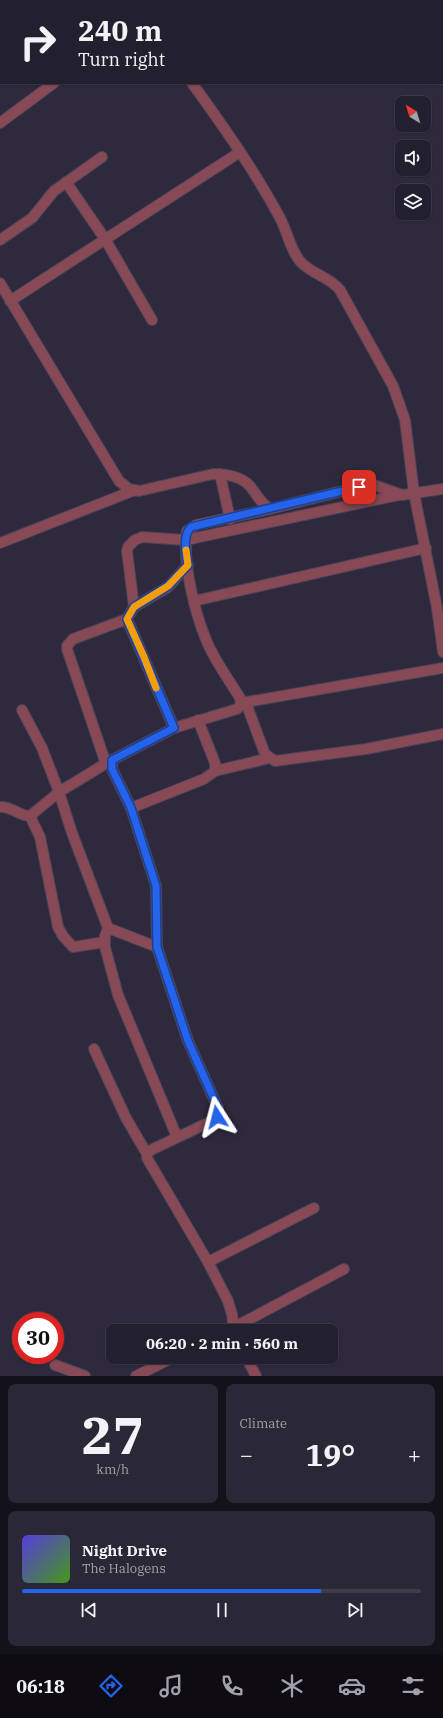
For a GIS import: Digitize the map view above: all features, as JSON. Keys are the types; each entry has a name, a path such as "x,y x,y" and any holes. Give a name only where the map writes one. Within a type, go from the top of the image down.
{"street":[{"path":"0,123 53,84"},
{"path":"193,84 240,152 280,218 299,259 305,266 330,280 340,290 393,386 405,420 414,493 440,608 443,652"},
{"path":"10,300 240,152"},
{"path":"0,240 32,218 54,191 102,157"},
{"path":"66,182 105,239 152,320"},
{"path":"0,283 119,481 129,489 139,491 220,474 242,480 249,486 259,501 270,510"},
{"path":"220,474 230,519"},
{"path":"399,495 374,485 366,485 270,510 191,527 187,531 186,540 188,565 194,601 207,643 244,703 265,754 275,761 366,749 443,734"},
{"path":"134,607 127,551 135,540 142,537 186,540 399,495 443,488"},
{"path":"0,543 135,490"},
{"path":"194,601 426,548"},
{"path":"148,1154 151,1150 214,1120 217,1117 218,1108 188,1041 157,947 156,886 131,808 109,762 67,646 72,639 127,619 134,607 168,586 188,565"},
{"path":"127,619 174,728"},
{"path":"0,807 10,808 25,816 30,816 59,792 109,762 174,728 237,709 244,703 443,668"},
{"path":"22,710 42,748 108,928 105,942 118,995 178,1137"},
{"path":"198,720 215,762 215,771"},
{"path":"131,808 204,779 215,771 270,758"},
{"path":"30,816 40,837 58,928 72,947 105,942"},
{"path":"108,928 157,947"},
{"path":"94,1049 126,1118 148,1154 148,1160 208,1262 228,1301 232,1314 232,1324"},
{"path":"208,1262 314,1208"},
{"path":"243,1324 344,1269"},
{"path":"136,1376 160,1364"},
{"path":"250,1364 256,1376"},
{"path":"55,1365 85,1376"}],"slow traffic":[{"path":"156,688 127,619 134,607 168,586 188,565 186,550"}],"route":[{"path":"217,1117 219,1112 218,1108 188,1041 157,947 157,896 153,873 131,808 112,769 112,760 174,728 157,692 144,657 127,619 134,607 168,586 188,565 186,556 186,540 187,531 191,527 270,510 359,487"}]}
